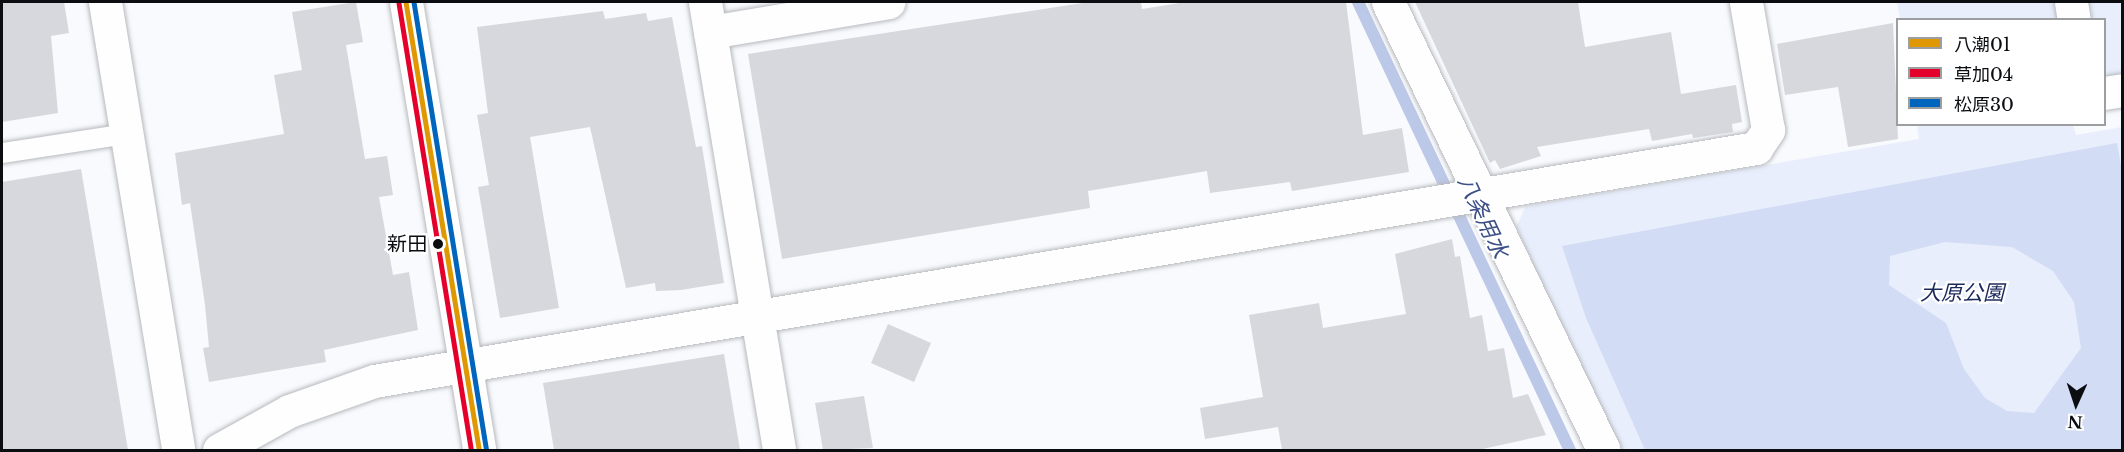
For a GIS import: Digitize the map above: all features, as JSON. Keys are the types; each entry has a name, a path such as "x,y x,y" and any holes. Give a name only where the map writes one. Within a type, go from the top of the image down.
{"street":[{"path":"105,2 178,450"},
{"path":"406,2 479,450"},
{"path":"779,450 707,16 889,2"},
{"path":"1388,2 1464,200 1604,450"},
{"path":"219,450 289,411 374,381 756,315 1464,200 1756,148 1768,130 1746,2"},
{"path":"2071,2 2074,18"},
{"path":"2106,93 2122,90"}],"lane":[{"path":"2,153 126,134"}],"green space":[{"path":"1897,2 2122,2 2122,74 2106,77 2106,18 1900,18"},
{"name":"大原公園","path":"1917,126 2073,126 2076,135 2122,127 2122,450 1621,450 1516,227 1526,206 1919,139"}],"shaded area":[{"name":"大原公園","path":"2117,143 2122,171 2122,450 1645,450 1586,318 1562,246","holes":["1945,242 2012,247 2053,271 2074,302 2081,348 2034,413 2007,411 1985,398 1964,369 1946,323 1889,285 1890,256"]}],"building":[{"path":"2,2 64,2 69,33 51,36 58,113 2,122"},
{"path":"356,2 363,42 346,45 365,159 387,156 393,195 379,197 393,275 409,272 418,330 324,350 326,362 209,382 203,348 209,347 205,305 190,203 182,205 175,153 284,134 274,75 302,70 292,12"},
{"path":"1089,2 1141,2 1142,9 1186,2 1346,2 1363,135 1402,128 1409,172 1292,191 1290,182 1210,193 1207,171 1088,191 1090,208 782,259 748,54"},
{"path":"1415,2 1578,2 1585,47 1671,32 1681,94 1736,85 1742,122 1732,124 1733,132 1693,138 1692,134 1652,141 1649,129 1537,147 1541,156 1500,169 1495,160 1490,163"},
{"path":"603,11 605,19 646,13 648,21 672,17 696,147 702,146 724,283 681,290 656,291 655,283 626,288 590,127 530,137 559,308 500,318 478,187 489,185 477,115 488,113 477,27"},
{"path":"1893,23 1898,139 1848,147 1838,87 1785,95 1777,44"},
{"path":"81,169 128,450 2,450 2,182"},
{"path":"1452,239 1455,257 1460,256 1470,318 1482,315 1488,351 1504,348 1513,398 1528,394 1546,435 1478,450 1282,450 1278,427 1205,439 1200,408 1263,397 1249,315 1319,303 1323,328 1406,314 1395,254"},
{"path":"888,324 931,343 914,382 871,363"},
{"path":"724,354 740,450 554,450 543,383"},
{"path":"864,396 873,448 823,450 815,403"}],"waterway":[{"name":"八条用水","path":"1358,2 1570,450"}],"transit line":[{"name":"八潮01","path":"406,2 479,450"},
{"name":"松原30","path":"414,2 486,449"},
{"name":"草加04","path":"399,3 471,450"}],"place":[{"name":"新田","path":"438,244"}]}
